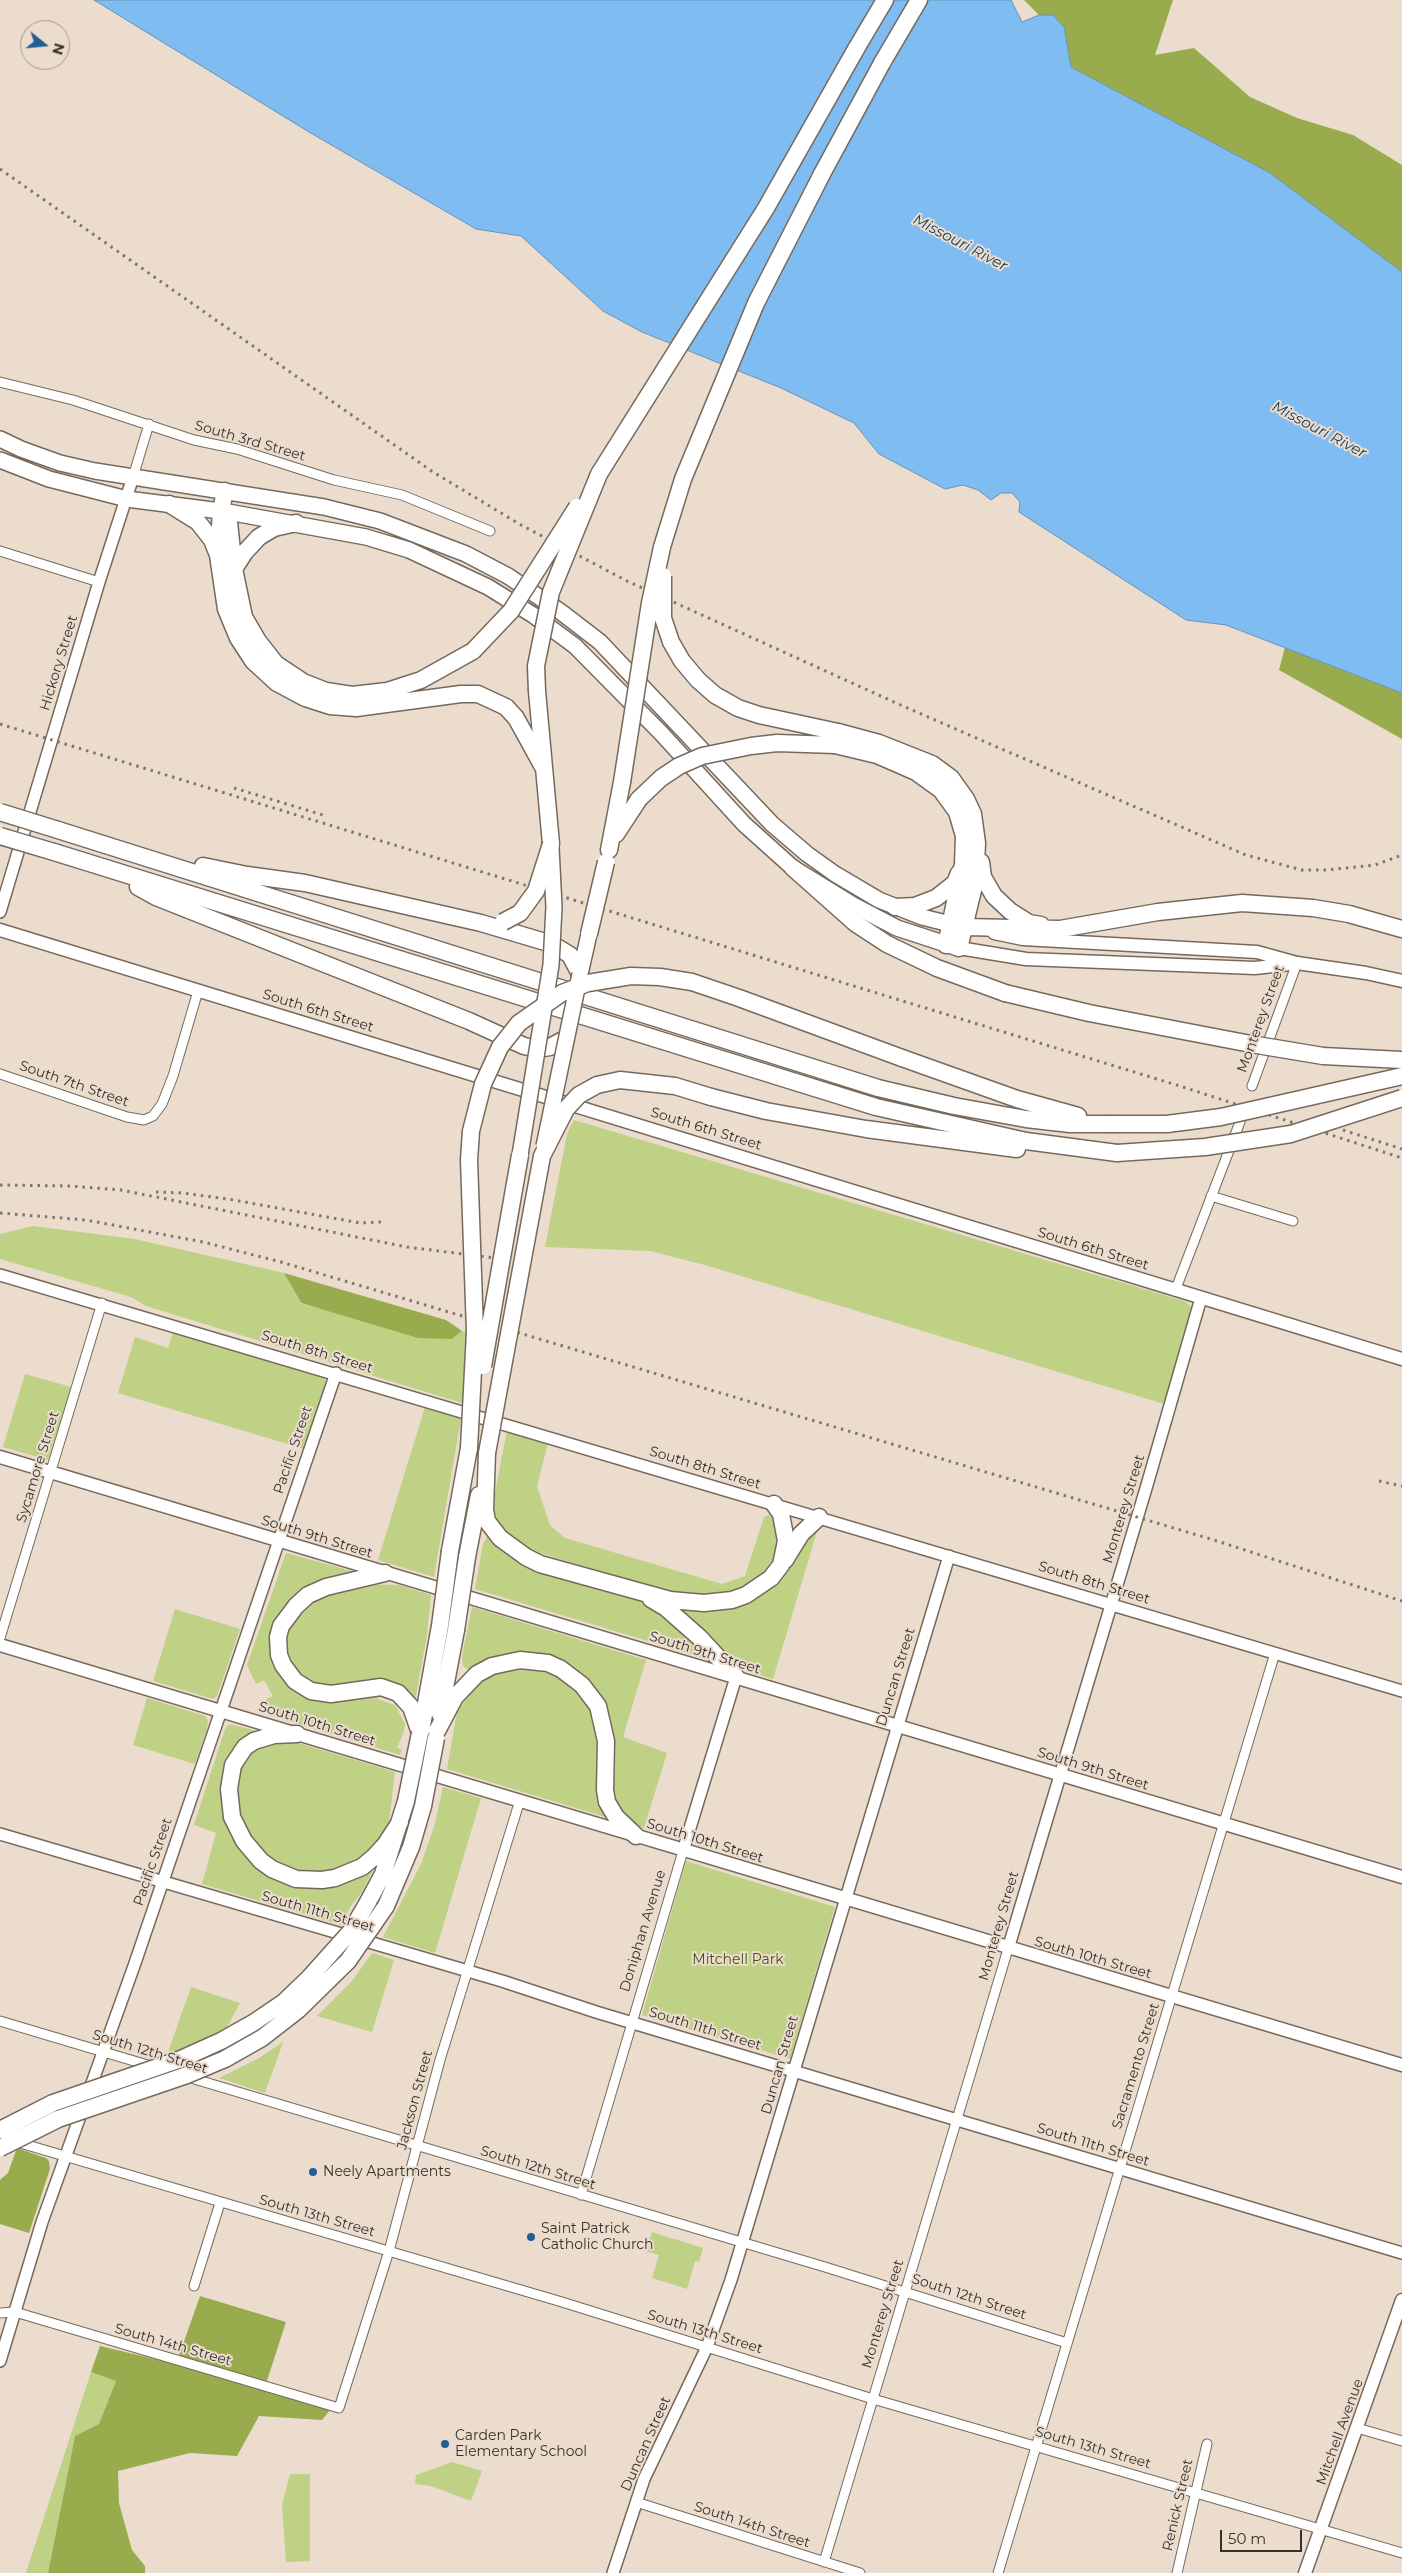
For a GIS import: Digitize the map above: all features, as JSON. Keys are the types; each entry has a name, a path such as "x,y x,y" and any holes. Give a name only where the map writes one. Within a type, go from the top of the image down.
{"highway":[{"path":"224,511 244,616 258,641 276,664 303,682 326,691 352,695 387,691 421,680 473,651 511,610 599,474 766,208 885,0"},
{"path":"589,934 622,782 635,689 662,547 683,480 756,303 823,172 882,63 919,0"},
{"path":"504,926 520,913 536,891 551,844 542,767 536,666 550,592 599,474"},
{"path":"218,555 225,491"},
{"path":"169,504 198,522 212,540 218,555 226,609 238,638 253,662 277,683 305,698 330,706 356,708 461,694 478,694 506,707 516,718 542,767"},
{"path":"234,569 245,552 259,537 274,528 296,523"},
{"path":"662,547 663,618 678,654 698,680 716,695 738,708 836,739 877,755 916,772 941,790 956,812 964,836 957,926 953,947"},
{"path":"607,856 620,825 639,799 661,778 679,766 702,756 751,746 836,739 907,753 932,764 952,778 973,814 983,877 994,896 1010,912 1029,923 1060,929"},
{"path":"0,812 878,1088 954,1106 1026,1119 1070,1124 1166,1124 1221,1117 1402,1076"},
{"path":"0,836 876,1107 1026,1141 1117,1152"},
{"path":"957,926 975,882 977,842"},
{"path":"129,852 246,875 305,883 481,923 504,926 552,944 570,955 580,974"},
{"path":"895,907 915,906 936,898 954,883 963,864"},
{"path":"793,868 855,923 887,944 937,968 1005,993 1089,1013 1251,1044 1323,1056 1402,1060"},
{"path":"105,869 156,896 538,1049 550,1047 565,1039"},
{"path":"957,926 1060,929 1158,912 1242,903 1349,914 1402,929"},
{"path":"469,1448 476,1332 469,1160 471,1131 483,1084 500,1048 519,1023 562,993 588,983 630,976 660,977 692,982 1017,1098 1111,1124"},
{"path":"0,2130 53,2103 181,2059 221,2041 253,2023 284,2002 309,1978 351,1931 368,1902 383,1874 406,1801 431,1734 456,1630 467,1556 542,1156 566,1109 579,1095 597,1085 620,1080 640,1081 675,1086 711,1098 766,1111 916,1136 1029,1150 1094,1154 1205,1147 1291,1134 1402,1098"},
{"path":"0,2148 58,2119 187,2075 225,2059 262,2038 298,2010 342,1967 386,1906 411,1848 423,1806 440,1626 450,1550 520,1155"},
{"path":"487,1453 485,1510 487,1521 500,1538 540,1564 638,1592 689,1603 725,1601 746,1596 771,1578 801,1534 819,1517"},
{"path":"774,1504 785,1529 786,1541 780,1565"},
{"path":"385,1573 326,1587 308,1595 291,1611 281,1626 278,1637 279,1655 283,1665 294,1681 311,1691 331,1694 380,1687 398,1693 411,1706 431,1734"},
{"path":"638,1592 666,1608 684,1623 736,1677"},
{"path":"431,1734 455,1697 478,1674 492,1666 520,1660 548,1663 561,1669 582,1685 598,1706 606,1741 605,1790 607,1802 616,1817 636,1836"},
{"path":"297,1734 274,1735 254,1741 245,1746 233,1765 229,1789 232,1817 244,1841 261,1861 272,1869 296,1879 322,1880 335,1878 362,1866 374,1857 386,1845 400,1822"}],"main road":[{"path":"0,439 60,463 133,477 324,507 380,521 466,554 508,576 561,612 600,642 772,824 807,854 835,874 895,907 957,926 1023,938 1257,952 1297,963 1366,973 1402,981"},
{"path":"0,460 49,479 127,499 224,511 366,537 409,550 488,586 533,614 575,646 611,680 744,824 793,868 897,928 953,947 1026,959 1255,968 1297,963"},
{"path":"520,1155 551,966 551,844"},
{"name":"South 6th Street","path":"0,930 430,1060 1402,1360"},
{"path":"542,1156 565,1039 589,934"},
{"name":"South 9th Street","path":"0,1458 1402,1877"},
{"name":"South 10th Street","path":"0,1644 1008,1949 1402,2065"},
{"name":"Mitchell Avenue","path":"1305,2573 1402,2300"}],"street":[{"name":"South 3rd Street","path":"0,382 73,400 194,440 237,449 334,480 402,496 490,531"},
{"name":"Hickory Street","path":"0,912 99,582 127,499 149,424"},
{"path":"0,551 99,582"},
{"name":"Monterey Street","path":"1252,1086 1297,963"},
{"name":"South 7th Street","path":"0,1074 126,1117 144,1120 153,1116 162,1104 173,1076 198,991"},
{"path":"1175,1290 1240,1122"},
{"path":"1211,1196 1293,1221"},
{"name":"South 8th Street","path":"0,1275 102,1303 1402,1691"},
{"name":"Monterey Street","path":"824,2562 958,2120 1201,1298"},
{"name":"Sycamore Street","path":"0,1638 102,1303"},
{"name":"Pacific Street","path":"0,2361 66,2157 163,1882 336,1373"},
{"name":"Duncan Street","path":"613,2573 644,2479 706,2347 731,2280 897,1726 950,1556"},
{"name":"Sacramento Street","path":"998,2573 1275,1653"},
{"name":"Doniphan Avenue","path":"581,2195 631,2022 736,1677"},
{"name":"Jackson Street","path":"338,2408 389,2251 466,1971 520,1800"},
{"name":"South 11th Street","path":"0,1834 466,1971 1402,2253"},
{"name":"South 12th Street","path":"0,2021 742,2242 1067,2343"},
{"name":"South 13th Street","path":"0,2137 389,2251 873,2398 1402,2552"},
{"path":"194,2286 220,2203"},
{"name":"South 14th Street","path":"0,2312 15,2312 338,2408"},
{"path":"1357,2428 1402,2441"},
{"name":"Renick Street","path":"1177,2573 1207,2444"},
{"name":"South 14th Street","path":"636,2502 860,2573"}],"green space":[{"path":"1024,0 1173,0 1155,55 1194,48 1250,97 1297,118 1353,135 1402,165 1402,272 1270,173 1071,67 1064,27 1053,15 1039,15"},
{"path":"1285,647 1402,693 1402,739 1279,670"},
{"path":"574,1120 1184,1301 1191,1306 1190,1315 1164,1404 705,1265 650,1251 545,1247 567,1134"},
{"path":"33,1226 135,1239 284,1273 301,1304 452,1339 462,1331 475,1336 465,1404 146,1306 131,1297 0,1259 0,1234"},
{"path":"284,1273 446,1320 462,1331 452,1339 418,1338 301,1303"},
{"path":"174,1329 323,1375 326,1382 325,1390 304,1449 118,1393 135,1337 168,1348"},
{"path":"25,1374 71,1387 48,1460 3,1447"},
{"path":"425,1407 461,1418 434,1577 378,1560"},
{"path":"507,1430 548,1443 537,1486 550,1525 565,1538 722,1584 745,1576 764,1517 769,1515 775,1520 780,1531 779,1557 761,1580 728,1595 685,1596 533,1551 506,1533 498,1525 494,1515 494,1498"},
{"path":"818,1528 773,1679 751,1672 737,1663 668,1603 736,1607"},
{"path":"489,1533 653,1605 698,1646 708,1659 475,1589 483,1544"},
{"path":"286,1553 352,1571 348,1575 324,1581 273,1644 324,1700 346,1701 378,1695 378,1699 395,1705 405,1724 397,1748 402,1750 400,1755 270,1715 272,1710 266,1699 273,1696 264,1680 256,1684 247,1665"},
{"path":"356,1584 399,1585 431,1595 427,1635 415,1701 403,1691 321,1689 298,1676 285,1654 285,1641 293,1619 312,1599"},
{"path":"472,1607 646,1660 623,1737 667,1753 644,1828 630,1823 613,1802 612,1735 610,1718 603,1701 551,1659 475,1671 467,1669 463,1666 462,1656"},
{"path":"175,1609 240,1629 217,1696 213,1699 153,1681"},
{"path":"530,1667 549,1670 564,1677 593,1706 612,1819 447,1769 457,1712 476,1685 492,1675 510,1669"},
{"path":"147,1698 205,1716 208,1721 207,1728 195,1764 133,1745"},
{"path":"229,1724 262,1732 235,1751 238,1844 308,1887 328,1888 346,1883 375,1866 362,1892 351,1906 341,1925 202,1884 216,1833 194,1825 225,1729"},
{"path":"267,1741 292,1741 395,1772 389,1823 383,1837 359,1863 321,1876 286,1869 261,1852 242,1824 237,1807 237,1791 240,1768 247,1754"},
{"path":"443,1787 481,1798 435,1953 383,1937 421,1864 434,1827"},
{"name":"Mitchell Park","path":"686,1861 835,1907 790,2059 642,2015"},
{"path":"372,1953 394,1960 372,2032 317,2016 352,1981"},
{"path":"191,1987 240,2003 227,2027 191,2046 167,2055"},
{"path":"283,2042 265,2093 219,2078 259,2058"},
{"path":"17,2148 46,2158 49,2161 50,2169 29,2233 0,2224 0,2180 8,2173"},
{"path":"652,2232 703,2248 699,2262 695,2261 687,2289 652,2278 659,2255 646,2251"},
{"path":"200,2296 286,2322 264,2390 330,2410 322,2420 259,2416 237,2456 190,2453 118,2471 119,2503 132,2550 145,2566 145,2573 48,2573 75,2436 99,2424 116,2381 91,2372 100,2346 176,2364"},
{"path":"91,2372 116,2381 99,2424 75,2436 48,2573 26,2573"},
{"path":"452,2462 482,2471 471,2501 431,2486 415,2484 416,2475"},
{"path":"290,2474 310,2474 310,2561 286,2562 282,2505"}],"water":[{"name":"Missouri River","path":"94,0 1011,0 1022,22 1039,15 1053,15 1064,27 1071,67 1270,173 1402,272 1402,693 1226,625 1186,620 1019,512 1020,502 1012,493 1001,493 991,500 978,490 963,485 945,489 879,454 854,423 781,388 642,332 603,311 521,236 476,229 309,132"}],"railway":[{"path":"0,169 433,472 521,525 627,581 905,707 1246,855 1302,870 1326,870 1375,865 1402,855"},
{"path":"0,724 1183,1087 1402,1158"},
{"path":"234,788 323,815"},
{"path":"1343,1130 1402,1149"},
{"path":"0,1185 70,1186 121,1190 407,1247 495,1258"},
{"path":"156,1192 183,1193 234,1200 360,1223 381,1222"},
{"path":"0,1213 86,1220 203,1242 281,1262 1214,1540 1402,1601"},
{"path":"1379,1481 1402,1486"}],"place":[{"name":"Neely Apartments","path":"313,2172"},
{"name":"Saint Patrick Catholic Church","path":"531,2237"},
{"name":"Carden Park Elementary School","path":"445,2444"}]}
